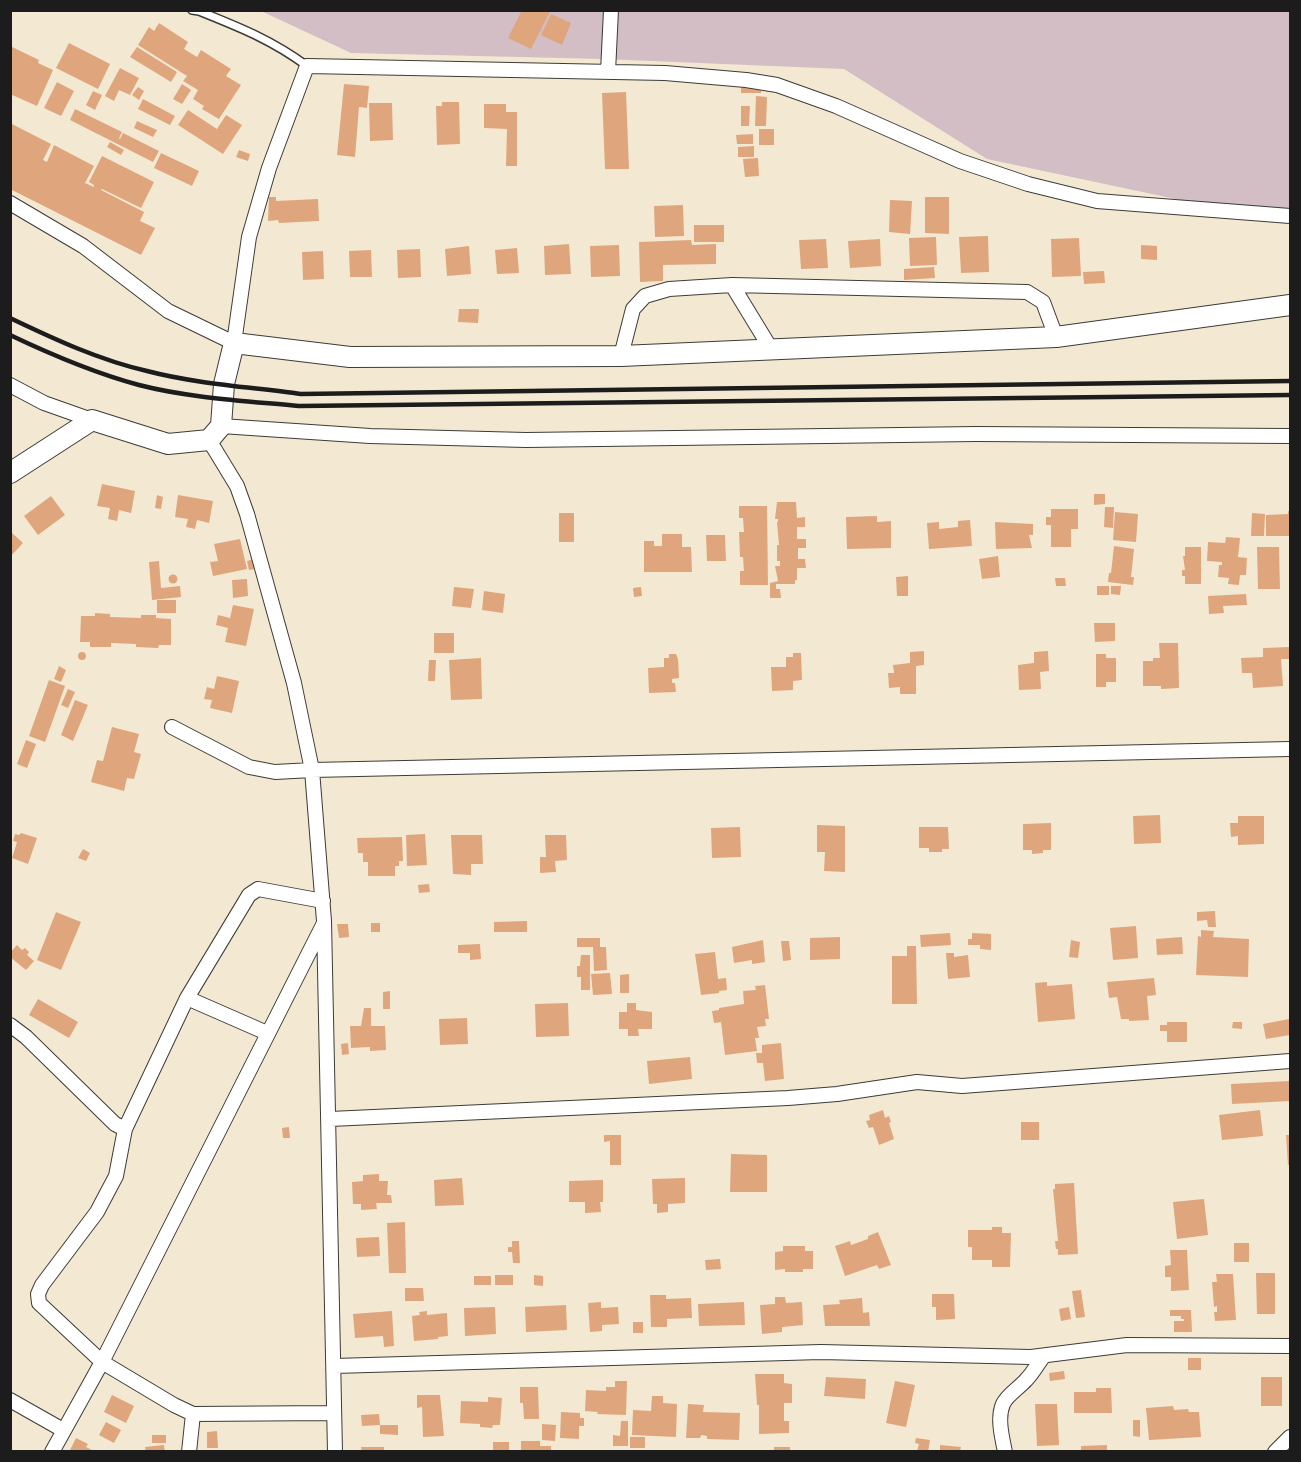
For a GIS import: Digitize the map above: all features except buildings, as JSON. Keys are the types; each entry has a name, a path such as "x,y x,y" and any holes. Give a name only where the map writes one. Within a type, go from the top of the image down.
{"street":[{"path":"608,72 611,10"},
{"path":"334,1452 330,1119 324,921 312,770 294,683 247,514 215,433 234,343 249,237 268,168 307,66 665,73 746,80 777,85 836,106 960,161 1028,184 1097,201 1290,216"},
{"path":"10,204 83,246 168,311 234,343 350,357 621,356 1056,337 1290,305"},
{"path":"621,356 633,309 645,297 669,289 732,285 1027,292 1043,302 1056,337"},
{"path":"732,285 771,350"},
{"path":"10,386 44,403 168,444 215,433 526,440 976,435 1290,436"},
{"path":"10,473 92,420"},
{"path":"172,727 249,767 275,772 1290,749"},
{"path":"323,901 258,889 249,895 187,998 125,1129 116,1176 97,1212 42,1285 38,1294 39,1303 102,1362 193,1414 333,1413"},
{"path":"52,1452 102,1362 324,921"},
{"path":"187,998 267,1034"},
{"path":"10,1026 26,1037 115,1124 125,1129"},
{"path":"330,1119 788,1098 837,1094 917,1082 962,1086 1290,1061"},
{"path":"334,1366 821,1352 1042,1357 1127,1345 1290,1346"},
{"path":"1005,1452 1000,1413 1002,1406 1004,1401 1028,1379 1042,1357"},
{"path":"10,1400 63,1430"},
{"path":"189,1452 193,1414"},
{"path":"1275,1452 1290,1437"}],"lane":[{"path":"192,10 249,30 307,66"}],"shaded area":[{"path":"261,11 1290,11 1290,208 1218,208 987,159 844,69 603,59 351,53"}],"railway":[{"path":"10,318 77,348 129,366 185,379 301,394 1290,381"},
{"path":"10,335 73,363 139,385 198,396 299,406 1290,395"}]}
